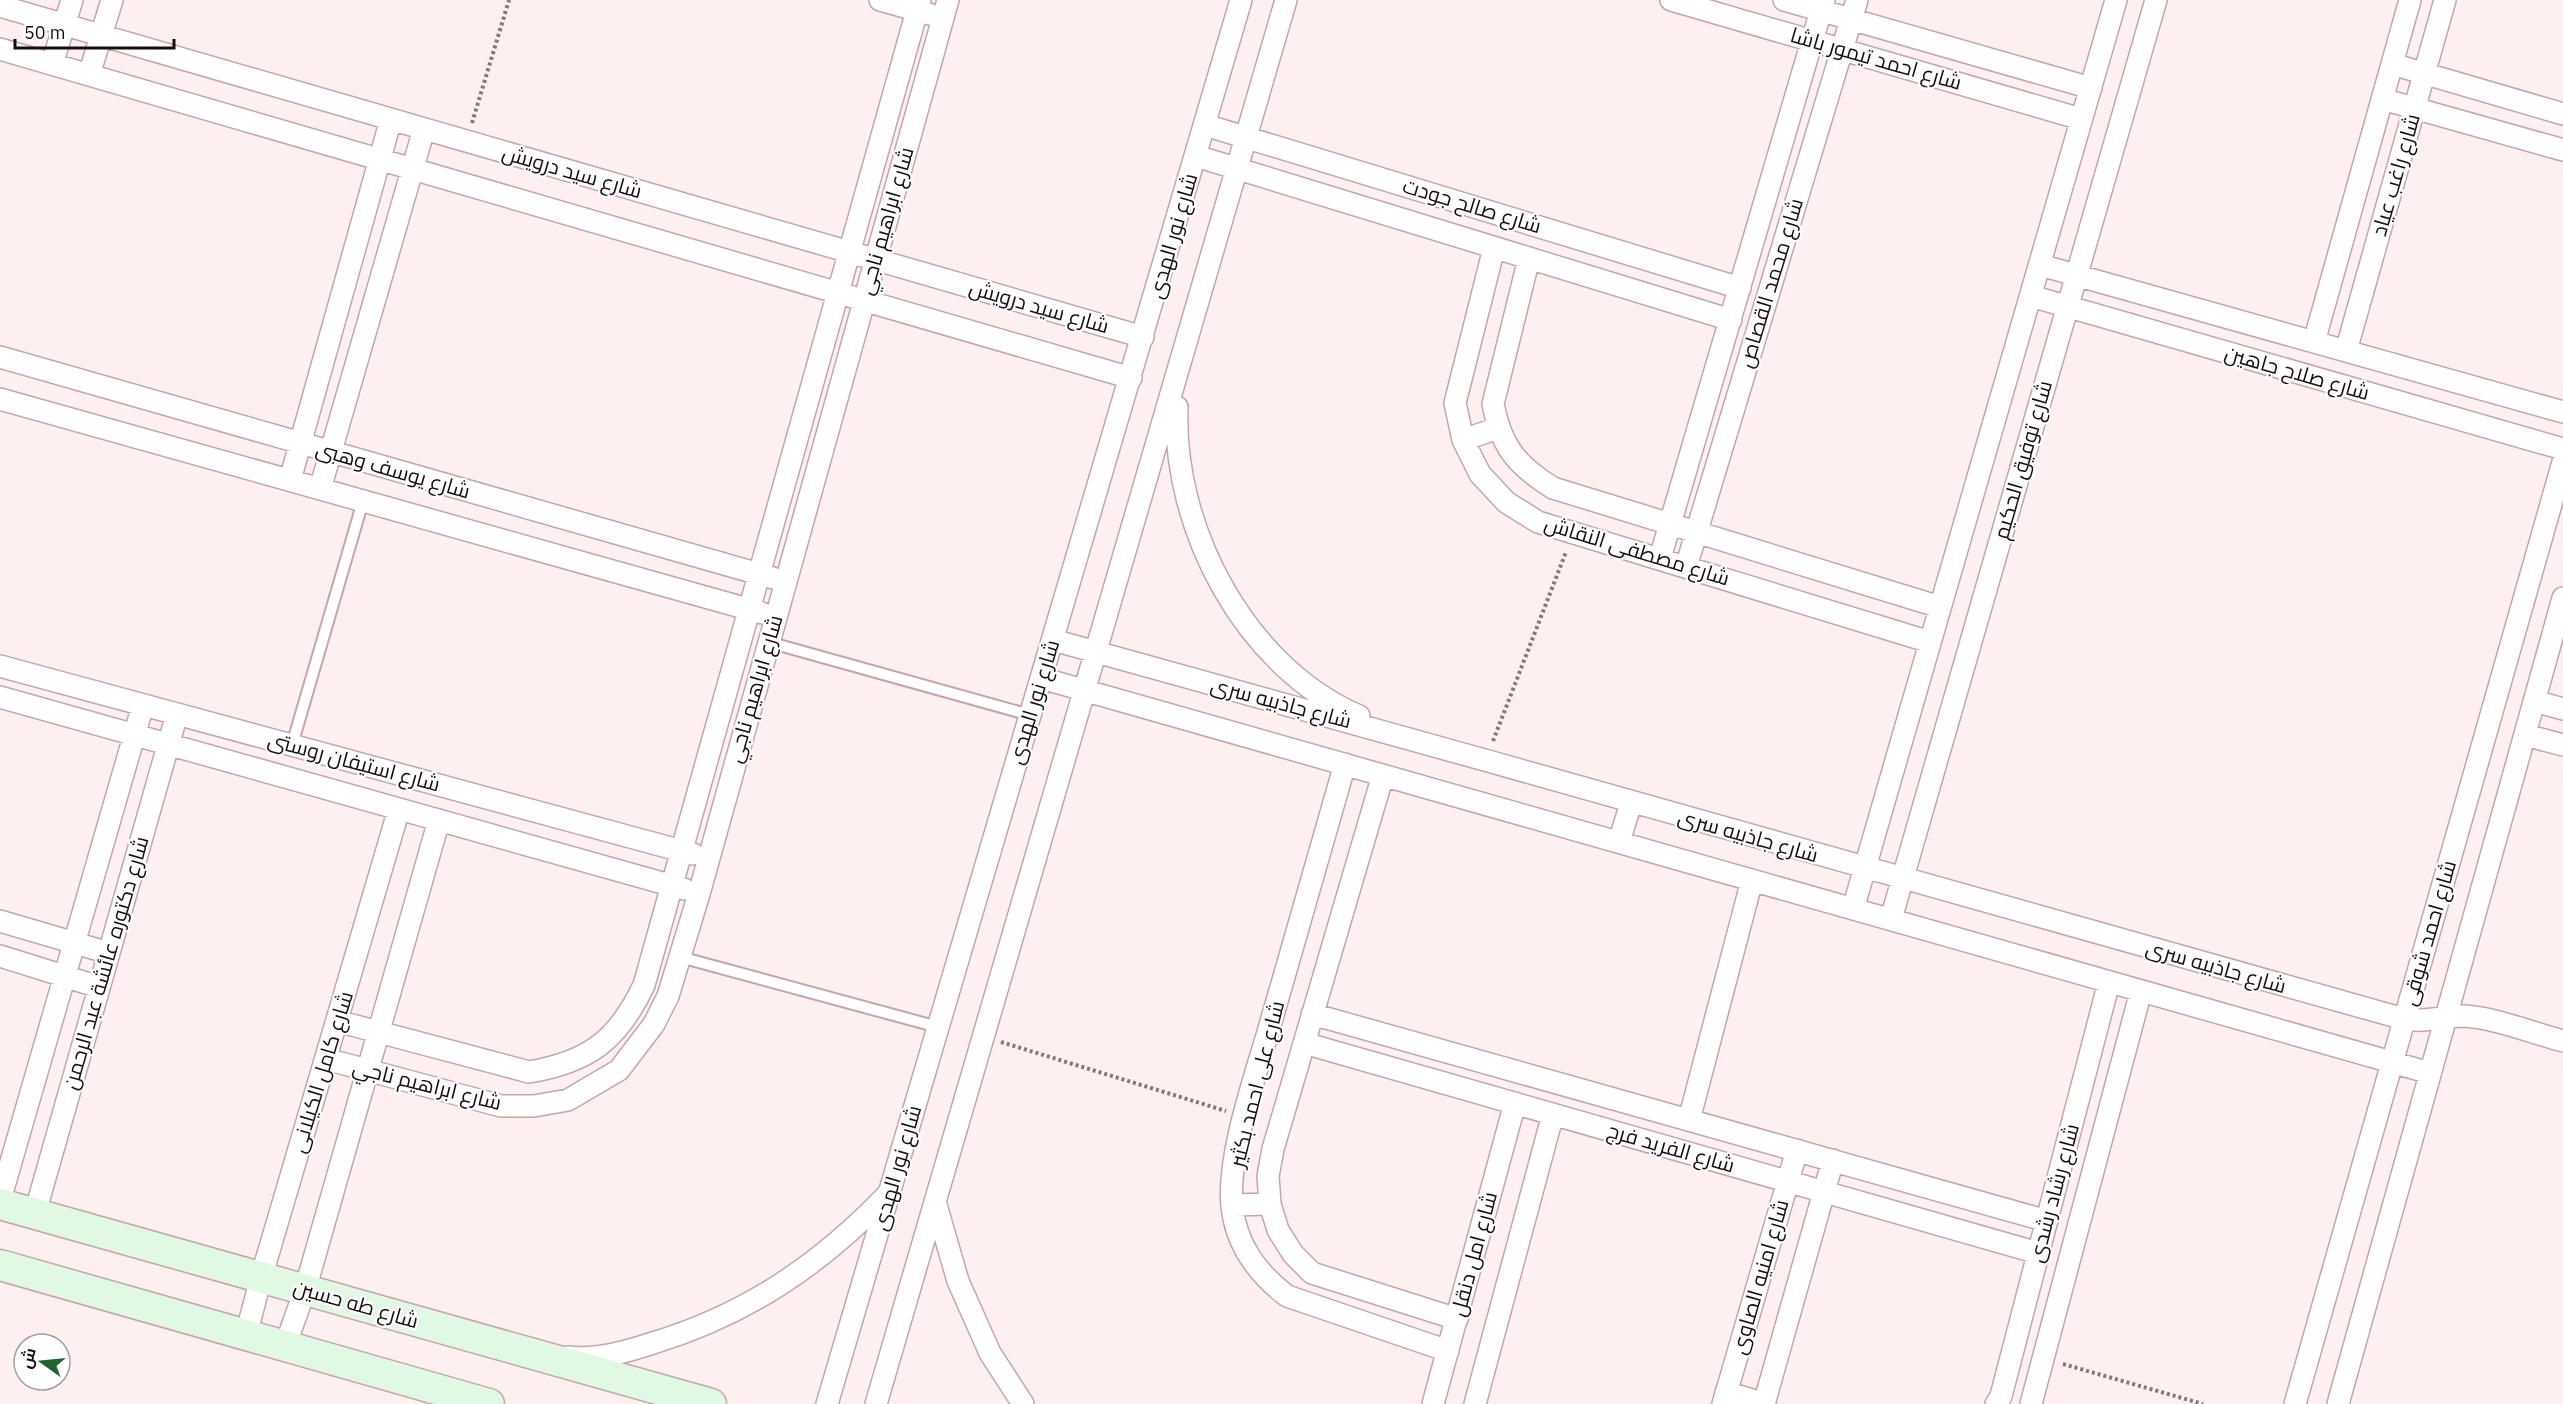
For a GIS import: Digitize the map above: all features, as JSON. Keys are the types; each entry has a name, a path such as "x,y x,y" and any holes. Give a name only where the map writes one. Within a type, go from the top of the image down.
{"street":[{"path":"52,64 72,0"},
{"path":"89,75 111,0"},
{"path":"880,0 946,9"},
{"name":"شارع نور الهدى","path":"827,1404 1241,0"},
{"name":"شارع نور الهدى","path":"876,1404 936,1205 1286,0"},
{"name":"شارع احمد تيمور باشا","path":"1671,0 2081,119"},
{"name":"شارع احمد تيمور باشا","path":"1784,0 1854,10 2091,88"},
{"name":"شارع توفيق الحكيم","path":"1853,909 2116,0"},
{"name":"شارع توفيق الحكيم","path":"1891,919 2156,0"},
{"name":"شارع راغب عياد","path":"2314,342 2410,0"},
{"name":"شارع راغب عياد","path":"2346,351 2445,0"},
{"name":"شارع ابراهيم ناجي","path":"338,1021 529,1072 560,1067 587,1055 612,1036 631,1013 644,985 919,5"},
{"name":"شارع محمد القصاص","path":"1660,558 1822,5"},
{"name":"شارع سيد درويش","path":"0,6 1143,337"},
{"name":"شارع ابراهيم ناجي","path":"326,1059 501,1106 534,1106 568,1100 619,1070 638,1048 668,996 699,894 946,9"},
{"name":"شارع محمد القصاص","path":"1686,567 1854,10"},
{"name":"شارع سيد درويش","path":"0,49 1131,378"},
{"path":"2392,64 2563,114"},
{"path":"2382,99 2563,150"},
{"path":"290,480 391,119"},
{"name":"شارع صالح جودت","path":"1205,125 1740,288"},
{"path":"321,489 424,129"},
{"name":"شارع صالح جودت","path":"1196,156 1731,320"},
{"name":"شارع مصطفى النقاش","path":"1486,210 1486,245 1455,403 1463,440 1480,474 1506,502 1538,522 1930,642"},
{"name":"شارع مصطفى النقاش","path":"1529,258 1493,404 1498,428 1510,453 1529,473 1553,488 1940,607"},
{"name":"شارع صلاح جاهين","path":"2040,265 2563,412"},
{"name":"شارع صلاح جاهين","path":"2031,297 2563,449"},
{"name":"شارع يوسف وهبى","path":"1,361 786,581"},
{"path":"1178,376 1176,433 1183,490 1201,545 1227,596 1261,642 1303,681 1351,713 1403,736"},
{"name":"شارع يوسف وهبى","path":"0,399 776,617"},
{"path":"1463,440 1498,428"},
{"name":"شارع احمد شوقى","path":"2295,1404 2563,462"},
{"name":"شارع احمد شوقى","path":"2338,1404 2563,598"},
{"name":"شارع جاذبيه سرى","path":"1053,640 1403,736 1631,803 2404,1019 2425,1022 2445,1018 2481,1019 2563,1041"},
{"name":"شارع استيفان روستى","path":"0,666 708,858"},
{"name":"شارع جاذبيه سرى","path":"1041,678 2430,1073"},
{"name":"شارع استيفان روستى","path":"0,697 699,894"},
{"path":"2534,701 2563,709"},
{"name":"شارع دكتوره عائشة عبد الرحمن","path":"0,1202 143,705"},
{"name":"شارع دكتوره عائشة عبد الرحمن","path":"35,1213 177,714"},
{"path":"2525,735 2563,745"},
{"name":"شارع على احمد بكثير","path":"1345,764 1244,1116 1233,1177 1232,1205 1237,1232 1248,1257 1266,1279 1287,1296 1448,1351"},
{"name":"شارع على احمد بكثير","path":"1383,775 1273,1149 1268,1176 1270,1204 1278,1230 1293,1254 1312,1273 1457,1319"},
{"path":"1619,842 1631,803"},
{"name":"شارع كامل الكيلانى","path":"246,1335 399,809"},
{"name":"شارع كامل الكيلانى","path":"285,1346 305,1290 439,820"},
{"path":"1689,1120 1752,880"},
{"path":"0,921 109,953"},
{"path":"0,956 99,987"},
{"name":"شارع رشاد رشدى","path":"1996,1404 2001,1396 2109,982"},
{"name":"شارع رشاد رشدى","path":"2031,1404 2141,991"},
{"name":"شارع الفريد فرج","path":"1312,1014 2047,1221"},
{"name":"شارع الفريد فرج","path":"1304,1043 2038,1252"},
{"name":"شارع امل دنقل","path":"1433,1404 1515,1103"},
{"name":"شارع امل دنقل","path":"1476,1404 1553,1114"},
{"name":"شارع امنيه الصاوى","path":"1725,1398 1797,1150"},
{"name":"شارع امنيه الصاوى","path":"1764,1404 1833,1160"},
{"path":"535,1354 585,1359 635,1349 683,1334 730,1315 774,1291 816,1262 890,1193"},
{"name":"شارع طه حسين","path":"0,1202 711,1404"},
{"path":"1232,1205 1270,1204"},
{"path":"936,1205 958,1281 990,1353 1023,1404"},
{"path":"0,1265 489,1404"},
{"path":"2013,1349 2045,1358"},
{"path":"1725,1398 1764,1404"}],"lane":[{"path":"292,745 363,501"},
{"path":"768,642 1030,715"},
{"path":"680,957 938,1027"}],"path":[{"path":"466,141 509,0"},
{"path":"1485,761 1574,532"},
{"path":"985,1037 1244,1116"},
{"path":"2045,1358 2203,1404"}]}
